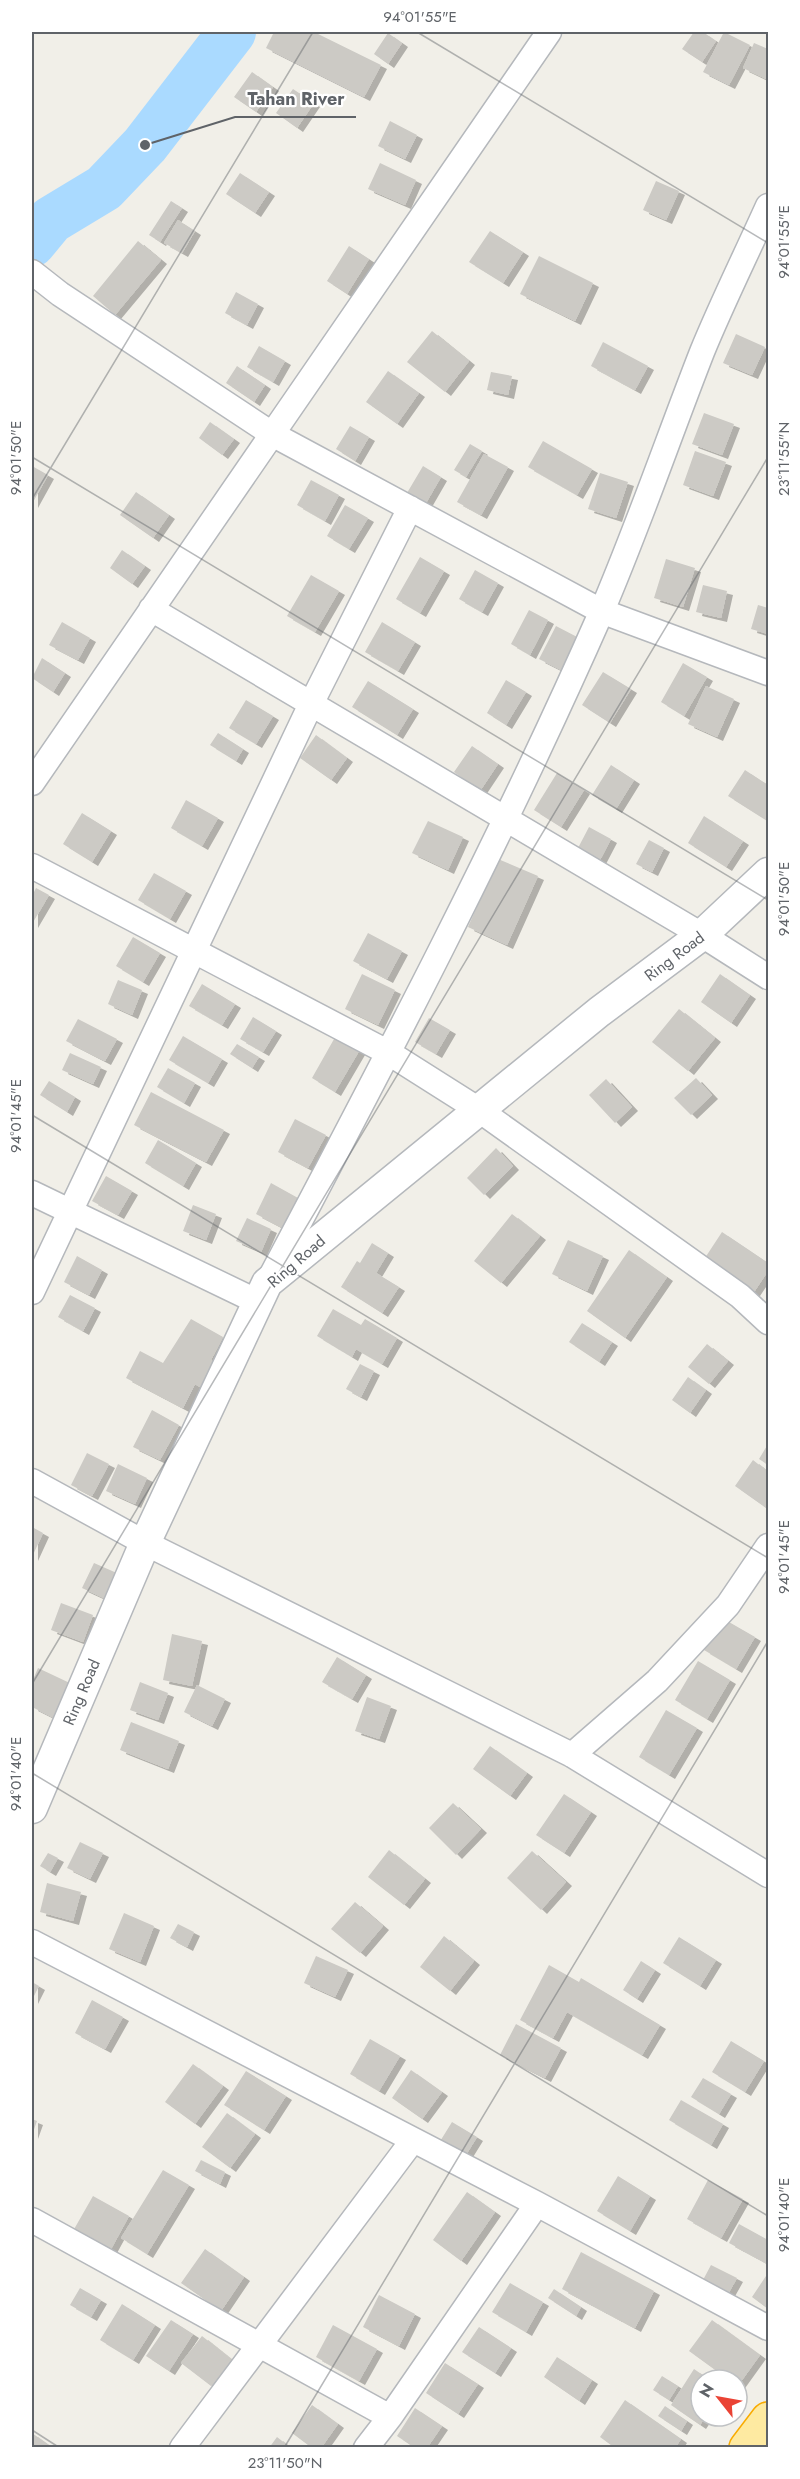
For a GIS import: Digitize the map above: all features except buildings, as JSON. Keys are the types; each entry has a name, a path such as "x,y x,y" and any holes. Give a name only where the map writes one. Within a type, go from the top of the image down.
{"highway":[{"path":"746,2448 768,2419"}],"street":[{"path":"32,783 549,32"},
{"path":"32,1193 263,1292 389,1053 505,820 601,611 703,350 768,206"},
{"path":"32,272 60,294 272,434 601,611 768,673"},
{"path":"32,1292 192,950 311,704 410,508"},
{"path":"151,609 702,935 768,977"},
{"path":"32,866 389,1053 479,1110 740,1296 768,1322"},
{"name":"Ring Road","path":"32,1808 145,1544 263,1292 599,1012 702,935 768,873"},
{"path":"32,1481 145,1544 572,1755 768,1875"},
{"path":"572,1755 657,1681 728,1605 768,1546"},
{"path":"32,1942 537,2204 768,2328"},
{"path":"182,2448 414,2140"},
{"path":"366,2448 390,2417 537,2204"},
{"path":"32,2220 390,2417"}],"waterway":[{"path":"32,243 51,220 104,188 145,145 232,32"}],"place":[{"name":"Tahan River","path":"145,145"}]}
